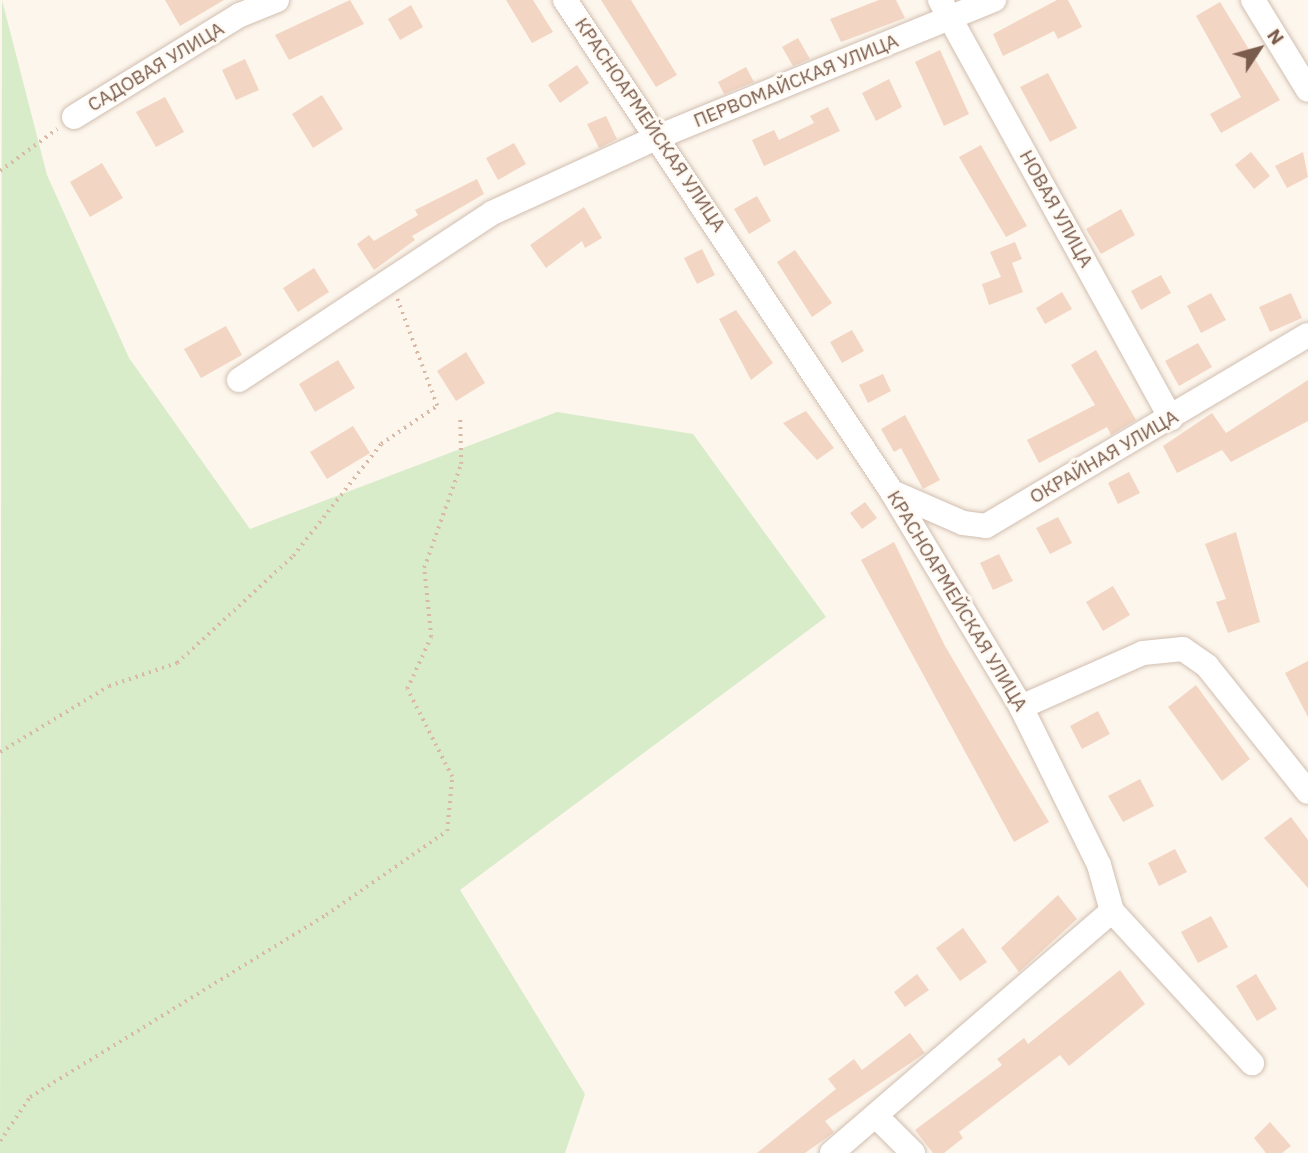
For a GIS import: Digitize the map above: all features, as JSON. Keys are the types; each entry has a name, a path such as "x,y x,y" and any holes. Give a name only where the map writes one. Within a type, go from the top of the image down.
{"street":[{"name":"САДОВАЯ УЛИЦА","path":"74,117 237,8 277,0"},
{"name":"КРАСНОАРМЕЙСКАЯ УЛИЦА","path":"565,0 660,135 892,492 1021,707 1099,865 1112,911"},
{"name":"ПЕРВОМАЙСКАЯ УЛИЦА","path":"240,380 391,284 492,213 660,135 946,9 994,0"},
{"path":"1253,0 1308,90"},
{"name":"НОВАЯ УЛИЦА","path":"946,9 1171,419"},
{"name":"ОКРАЙНАЯ УЛИЦА","path":"892,492 963,523 986,526 1171,419 1308,335"},
{"path":"1021,707 1143,653 1183,649 1207,666 1308,792"},
{"path":"832,1153 877,1117 1112,911 1252,1063"},
{"path":"877,1117 913,1153"}],"path":[{"path":"0,171 74,117"},
{"path":"0,752 108,686 177,663 292,556 381,444 437,406 391,284"},
{"path":"0,1141 30,1097 326,915 447,831 452,777 407,689 431,637 424,568 461,464 460,419"}],"green space":[{"path":"2,0 47,175 129,358 250,529 557,412 693,434 826,617 460,890 585,1094 565,1153 0,1153"}],"building":[{"path":"165,0 224,0 180,26"},
{"path":"350,0 364,24 289,60 275,35"},
{"path":"506,0 533,0 553,32 532,43"},
{"path":"601,0 631,0 677,75 656,87"},
{"path":"879,0 896,0 905,18 841,42 830,19"},
{"path":"1057,0 1068,0 1082,27 1058,39 1054,31 1003,56 993,34"},
{"path":"1220,2 1280,100 1221,133 1210,114 1241,97 1196,16"},
{"path":"411,5 423,27 400,40 388,19"},
{"path":"798,38 810,59 793,66 782,47"},
{"path":"940,50 969,114 944,126 915,62"},
{"path":"245,59 259,90 236,100 222,70"},
{"path":"577,65 589,83 560,103 548,85"},
{"path":"746,67 754,82 724,94 718,82"},
{"path":"1048,73 1077,128 1050,142 1020,87"},
{"path":"889,79 902,107 876,121 862,93"},
{"path":"322,95 343,129 313,148 292,114"},
{"path":"165,97 184,132 156,147 136,112"},
{"path":"828,107 840,131 764,166 752,140 774,130 779,140 814,123 810,116"},
{"path":"606,116 617,139 599,148 587,124"},
{"path":"514,143 526,164 498,180 486,158"},
{"path":"981,145 1027,226 1006,237 959,157"},
{"path":"1251,152 1270,176 1254,189 1235,165"},
{"path":"1303,152 1308,177 1287,188 1275,166"},
{"path":"102,163 123,198 90,217 70,182"},
{"path":"477,179 484,194 412,236 415,240 374,270 357,244 369,235 374,241 418,215 415,210"},
{"path":"757,196 771,221 749,234 734,209"},
{"path":"584,207 602,238 585,248 582,241 546,268 530,245"},
{"path":"1121,209 1135,235 1101,254 1086,229"},
{"path":"1015,242 1022,259 1012,263 1023,292 989,305 982,284 1001,277 990,252"},
{"path":"702,249 715,275 697,284 684,258"},
{"path":"795,250 832,303 812,317 777,262"},
{"path":"314,268 329,292 298,312 283,288"},
{"path":"1161,275 1171,293 1141,310 1131,291"},
{"path":"1062,292 1072,309 1045,324 1036,308"},
{"path":"1211,293 1226,320 1201,333 1187,306"},
{"path":"1291,293 1302,318 1270,332 1259,307"},
{"path":"736,310 773,363 751,380 719,319"},
{"path":"226,326 242,355 201,378 184,349"},
{"path":"852,330 864,351 842,363 830,342"},
{"path":"1198,343 1212,367 1179,386 1165,361"},
{"path":"1096,350 1136,420 1111,435 1107,427 1039,463 1027,440 1095,405 1071,365"},
{"path":"466,352 485,383 456,401 437,371"},
{"path":"338,360 355,388 315,412 299,384"},
{"path":"883,374 891,391 868,403 859,385"},
{"path":"1308,380 1308,421 1231,462 1222,450 1177,473 1163,446 1212,413 1226,433"},
{"path":"806,411 834,448 817,460 783,423"},
{"path":"905,415 940,480 923,489 901,448 894,452 881,429"},
{"path":"353,426 370,453 327,479 310,452"},
{"path":"1129,472 1140,493 1118,504 1108,483"},
{"path":"865,502 877,518 862,529 850,513"},
{"path":"1058,517 1072,543 1050,554 1036,528"},
{"path":"1236,532 1260,622 1228,633 1216,602 1226,599 1205,544"},
{"path":"894,542 945,646 1049,822 1014,842 861,560"},
{"path":"999,554 1013,581 993,590 980,563"},
{"path":"1113,586 1130,615 1103,631 1086,602"},
{"path":"1308,661 1308,717 1285,673"},
{"path":"1196,685 1250,759 1222,781 1168,707"},
{"path":"1098,711 1110,734 1082,749 1070,726"},
{"path":"1140,779 1154,806 1123,822 1108,796"},
{"path":"1291,817 1308,840 1308,888 1264,838"},
{"path":"1175,849 1187,872 1159,886 1148,863"},
{"path":"1058,895 1077,919 1019,972 1001,948"},
{"path":"1211,916 1228,947 1198,963 1181,932"},
{"path":"963,928 987,962 960,981 936,948"},
{"path":"1120,970 1145,1004 1069,1066 1060,1055 959,1132 963,1138 944,1153 933,1153 915,1130 1002,1065 997,1059 1024,1038 1028,1044"},
{"path":"917,974 929,990 905,1007 894,992"},
{"path":"1256,974 1277,1009 1257,1021 1236,986"},
{"path":"910,1033 925,1053 825,1121 834,1132 829,1136 805,1153 757,1153 836,1089 828,1079 854,1059 862,1070"},
{"path":"1270,1122 1291,1146 1282,1153 1266,1153 1254,1138"}]}
